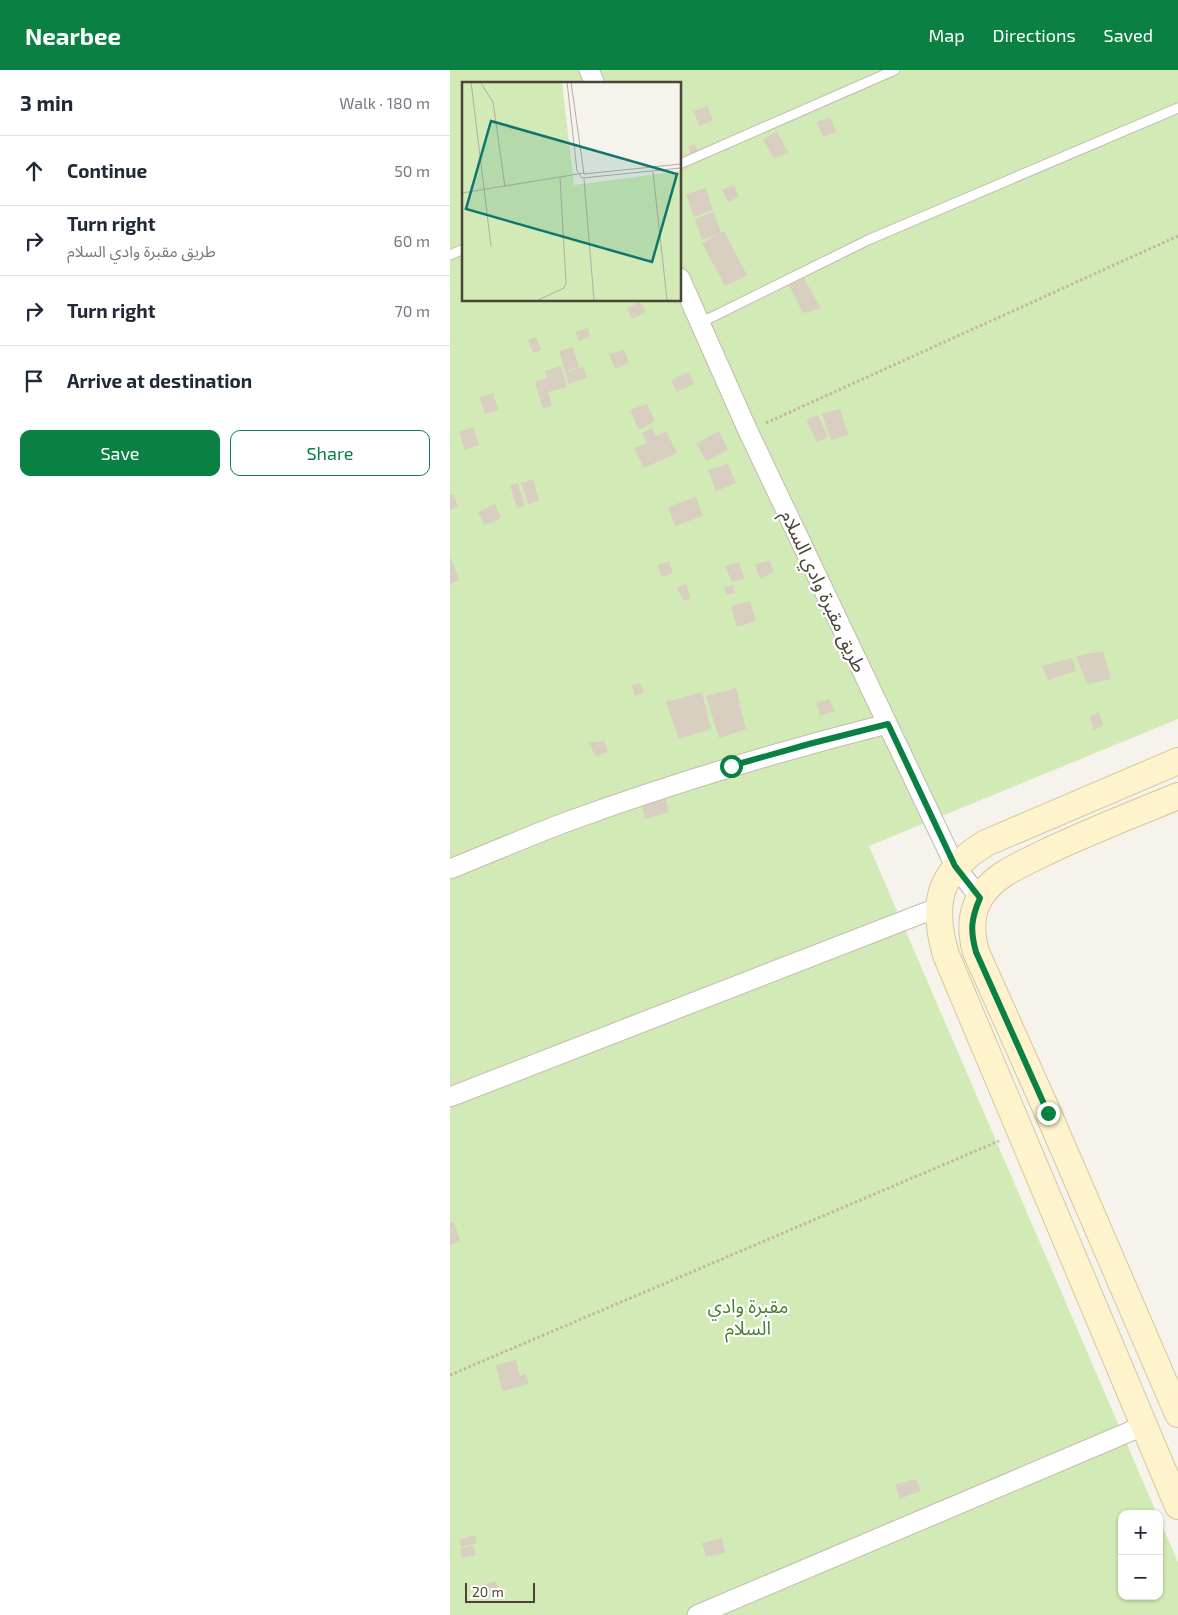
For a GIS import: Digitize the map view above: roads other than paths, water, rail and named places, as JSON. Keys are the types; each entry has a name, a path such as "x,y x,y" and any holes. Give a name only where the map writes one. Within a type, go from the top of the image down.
{"street":[{"path":"589,70 594,82"},
{"name":"طريق مقبرة وادي السلام","path":"681,280 748,431 955,866 978,901"},
{"path":"450,869 567,822 649,793 748,762 888,724"},
{"path":"1178,761 986,843 970,852 955,866 948,876 942,891 939,907 939,932 946,955 1178,1506"},
{"path":"1178,796 1068,842 1004,873 990,885 978,901 974,915 972,935 976,952 1178,1414"},
{"path":"450,1097 939,907 978,901"},
{"path":"697,1615 1144,1426"}],"lane":[{"path":"681,164 895,70"},
{"path":"700,322 868,240 1178,108"},
{"path":"450,255 462,250"}],"park label":[{"name":"مقبرة وادي السلام","path":"748,1317"}]}
